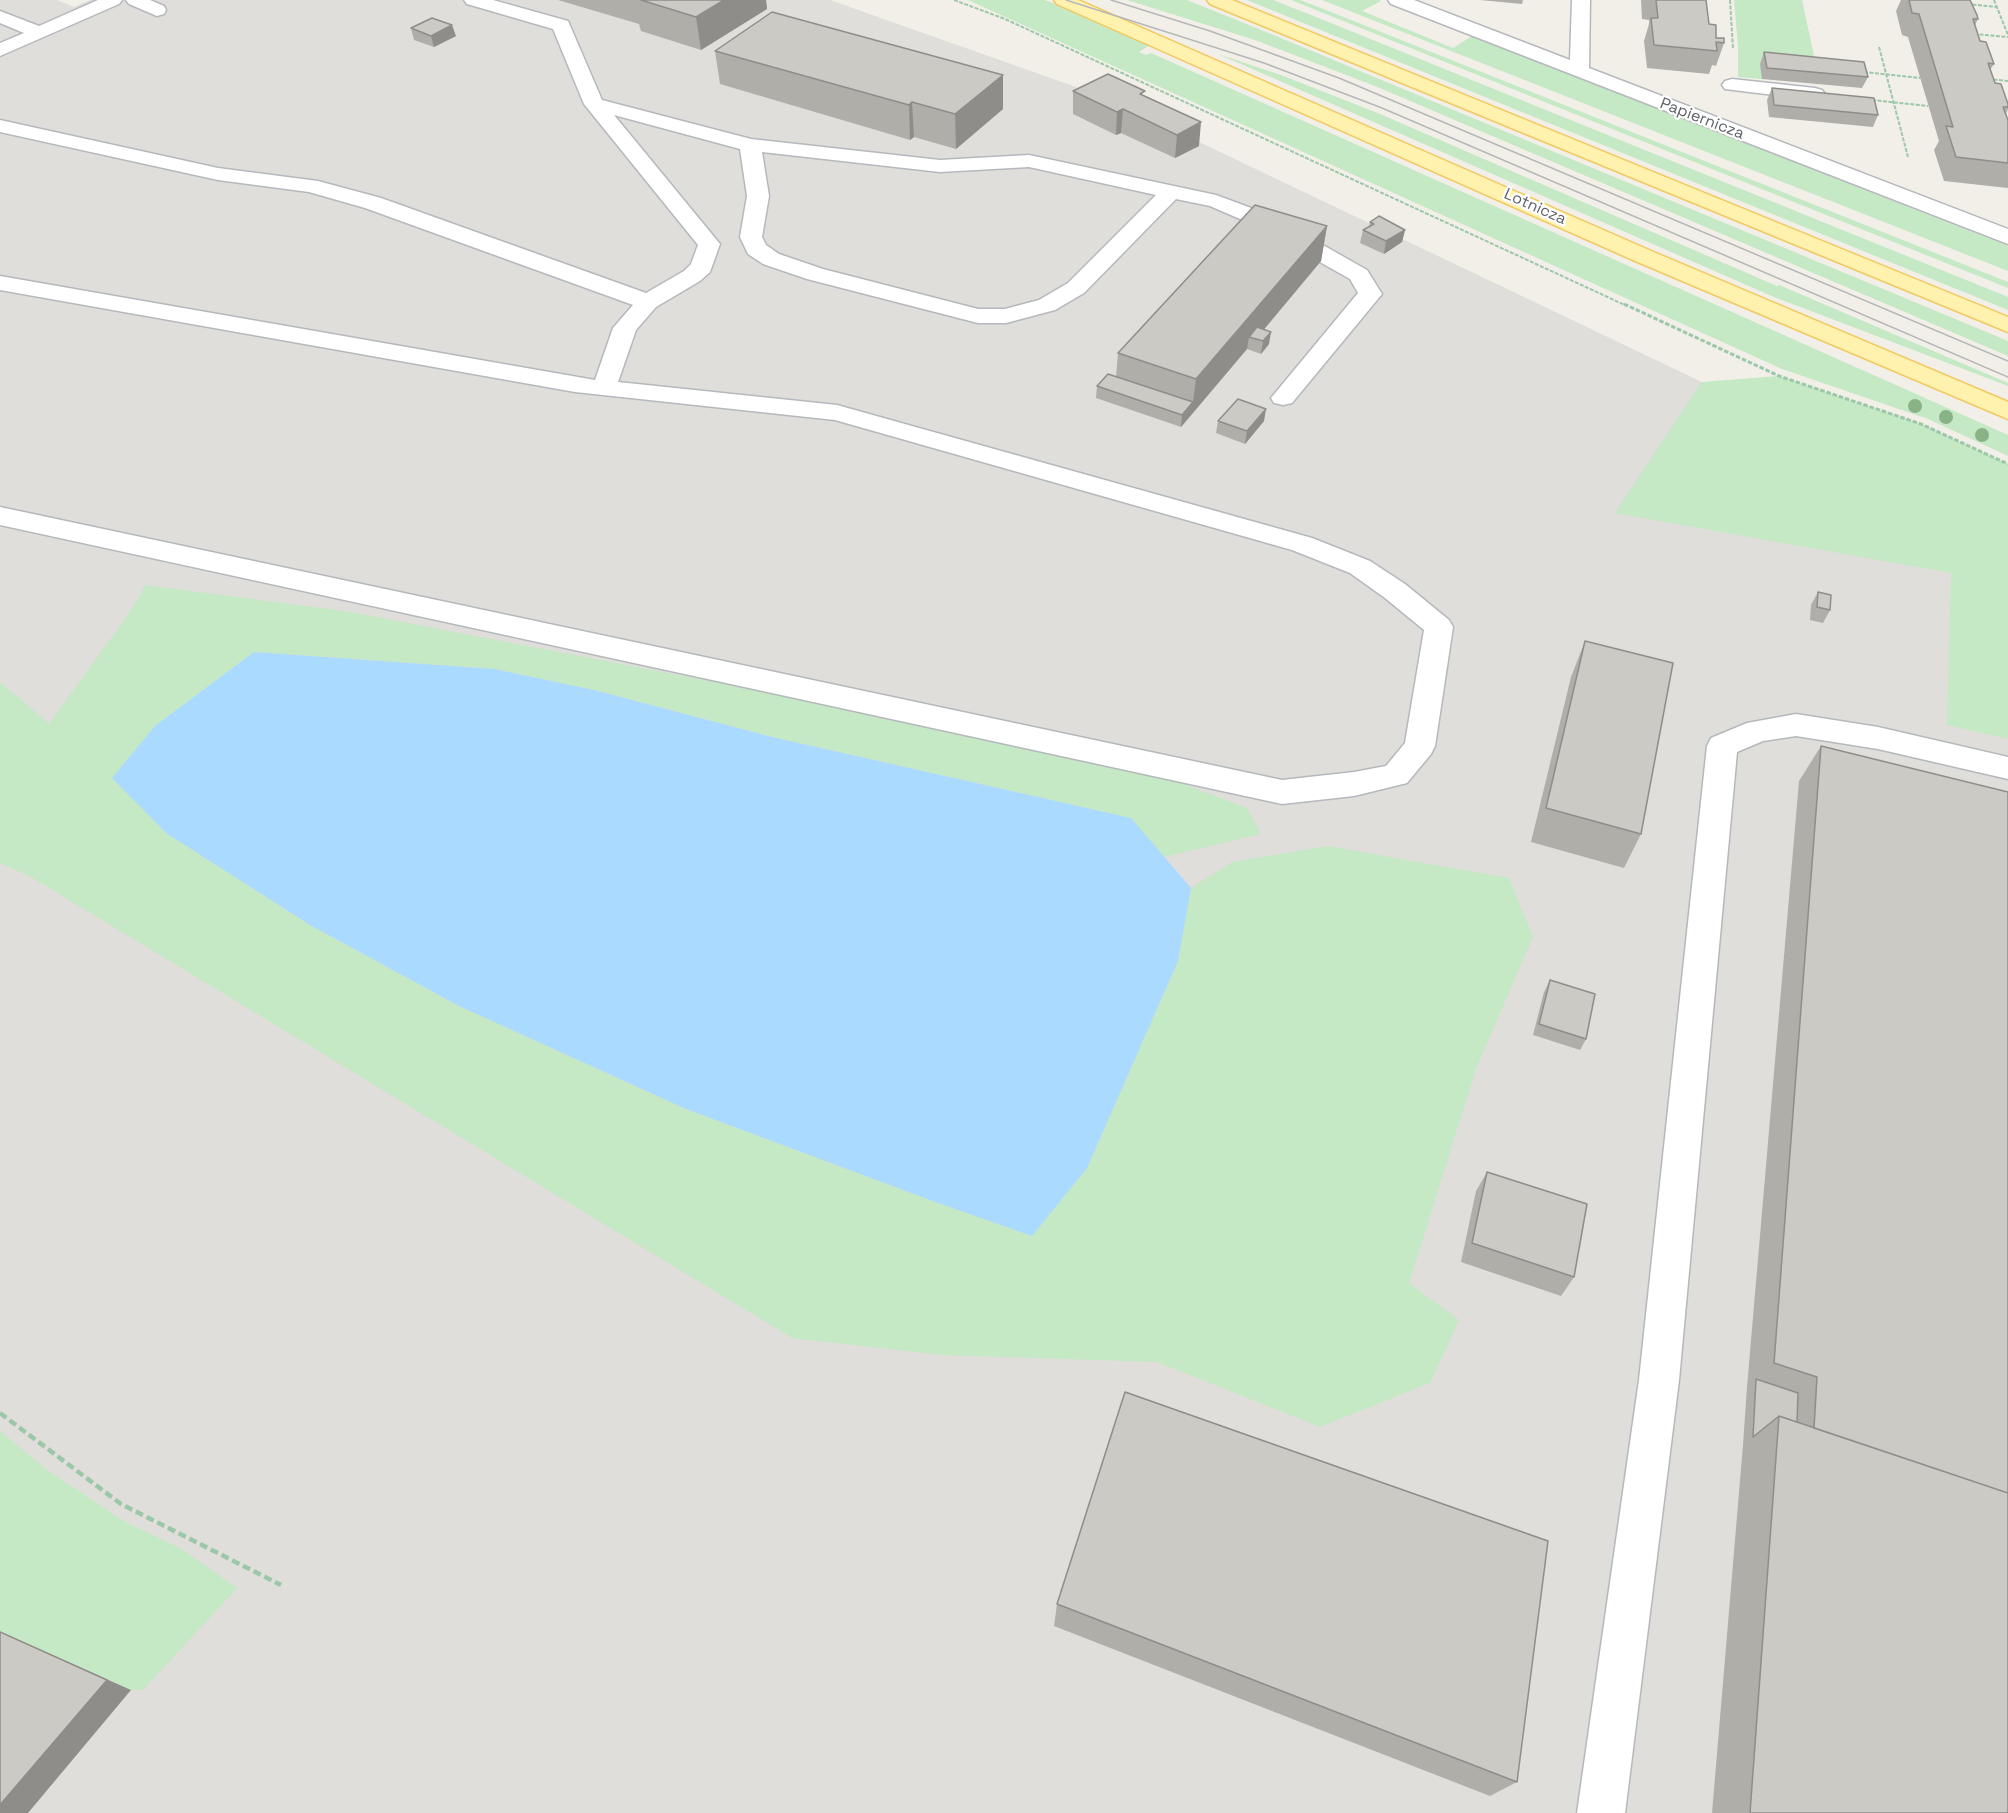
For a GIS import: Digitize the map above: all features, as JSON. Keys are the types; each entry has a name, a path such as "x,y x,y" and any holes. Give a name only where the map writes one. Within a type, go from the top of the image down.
{"main road":[{"name":"Lotnicza","path":"1063,0 1641,255 2008,411"},
{"path":"1216,0 2008,325"}],"street":[{"path":"0,50 113,0"},
{"path":"135,0 157,10"},
{"path":"473,0 561,25 594,104 709,244 702,267 648,302 625,328 604,388"},
{"name":"Papiernicza","path":"1397,0 2008,237"},
{"path":"1579,71 1581,0"},
{"path":"0,17 39,32"},
{"path":"1706,120 1729,94 1856,99"},
{"path":"594,104 750,145 940,166 1029,161 1216,201 1262,220 1359,275 1370,294 1283,398"},
{"path":"0,126 218,174 320,188 373,203 648,302"},
{"path":"750,145 758,196 751,237 756,249 771,259 815,274 978,316 1006,316 1047,305 1076,288 1171,192"},
{"path":"0,283 604,388 837,413 1302,544 1360,567 1395,591 1439,627 1420,746 1396,775 1354,784 1282,792 0,516"},
{"path":"1601,1813 1659,1380 1722,746 1758,731 1796,725 1878,738 2008,768"}],"path":[{"path":"954,0 1005,19 1779,376 1921,424 2008,464"},
{"path":"1729,94 1734,36 1730,0"},
{"path":"1971,33 2008,36 1994,0"},
{"path":"1962,4 1996,7"},
{"path":"1880,47 1886,75 1896,103 1909,163"},
{"path":"1859,71 1920,78"},
{"path":"1979,78 2008,81"},
{"path":"1856,99 1928,106"},
{"path":"0,1413 121,1504 281,1585"}],"shaded area":[{"path":"0,0 57,0 74,7 90,0 830,0 1107,98 1702,382 2008,534 2008,1813 0,1813"}],"green space":[{"path":"968,0 1044,0 1162,37 1139,52 1146,55 1151,53 2008,435 2008,456 1928,419 1782,369"},
{"path":"1127,0 1187,0 2008,341 2008,356 1375,86 1255,40"},
{"path":"1247,0 1273,0 2008,297 2008,310"},
{"path":"1291,0 1300,0 1326,10 2008,282 2008,288"},
{"path":"1322,0 1379,0 1381,1 1362,11 1453,48 1472,36 2008,246 2008,271"},
{"path":"1734,0 1802,0 1817,70 1762,79 1738,77"},
{"path":"1218,54 1281,75 1380,114 2008,383 2008,386 1774,297"},
{"path":"1779,376 1921,424 2008,464 2008,739 1947,725 1951,573 1615,513 1702,382"},
{"path":"146,585 351,612 1120,760 1247,808 1261,834 1164,857 1131,818 772,737 594,690 494,669 255,652 113,778 166,833 310,925 459,1006 686,1109 930,1200 1032,1235 1087,1168 1178,961 1191,888 1232,862 1328,846 1509,878 1533,937 1477,1066 1409,1283 1459,1320 1430,1383 1320,1427 1157,1362 941,1355 792,1338 31,877 0,863 0,682 49,724 125,619"},
{"path":"0,1431 46,1469 127,1523 180,1548 237,1588 143,1690 131,1690 0,1632"}],"water":[{"path":"254,652 494,669 594,690 772,737 1131,818 1191,888 1178,961 1087,1168 1032,1236 686,1109 459,1006 310,925 166,833 112,778 155,726"}],"building":[{"path":"641,0 724,0 696,17"},
{"path":"1656,0 1706,0 1709,24 1716,25 1716,38 1724,38 1724,43 1716,42 1717,51 1654,45 1651,18 1658,18"},
{"path":"1909,0 1970,0 1978,19 1973,19 1980,41 1986,42 1994,64 1988,63 1995,83 2001,84 2008,104 2008,107 2003,107 2008,120 2008,163 1956,157 1946,126 1953,127 1919,14 1912,13"},
{"path":"772,12 1003,75 955,114 912,102 909,105 715,51"},
{"path":"432,18 452,25 431,36 411,28"},
{"path":"1764,52 1864,62 1868,77 1767,68"},
{"path":"1108,74 1145,91 1140,94 1201,122 1177,135 1123,109 1117,112 1073,91"},
{"path":"1772,88 1874,98 1878,115 1774,105"},
{"path":"1255,205 1327,226 1196,379 1118,353"},
{"path":"1379,216 1405,230 1386,241 1363,230 1374,224 1370,222"},
{"path":"1257,327 1271,332 1263,341 1249,337"},
{"path":"1108,374 1193,402 1182,415 1097,386"},
{"path":"1238,399 1266,409 1247,431 1218,421"},
{"path":"1818,592 1831,595 1830,610 1817,607"},
{"path":"1585,641 1673,663 1641,834 1546,808"},
{"path":"1821,746 2008,792 2008,1493 1814,1428 1817,1377 1774,1363"},
{"path":"1550,980 1595,994 1586,1039 1539,1024"},
{"path":"1487,1172 1587,1204 1574,1277 1472,1243"},
{"path":"1756,1379 1798,1393 1797,1422 1779,1416 1753,1437"},
{"path":"1125,1392 1548,1541 1517,1782 1057,1604"},
{"path":"1779,1416 2008,1493 2008,1813 1750,1813"},
{"path":"0,1632 107,1680 0,1805"}],"tram line":[{"path":"1066,0 1264,63 1382,108 2008,377"},
{"path":"1111,0 1210,31 1339,78 2008,361"}]}
